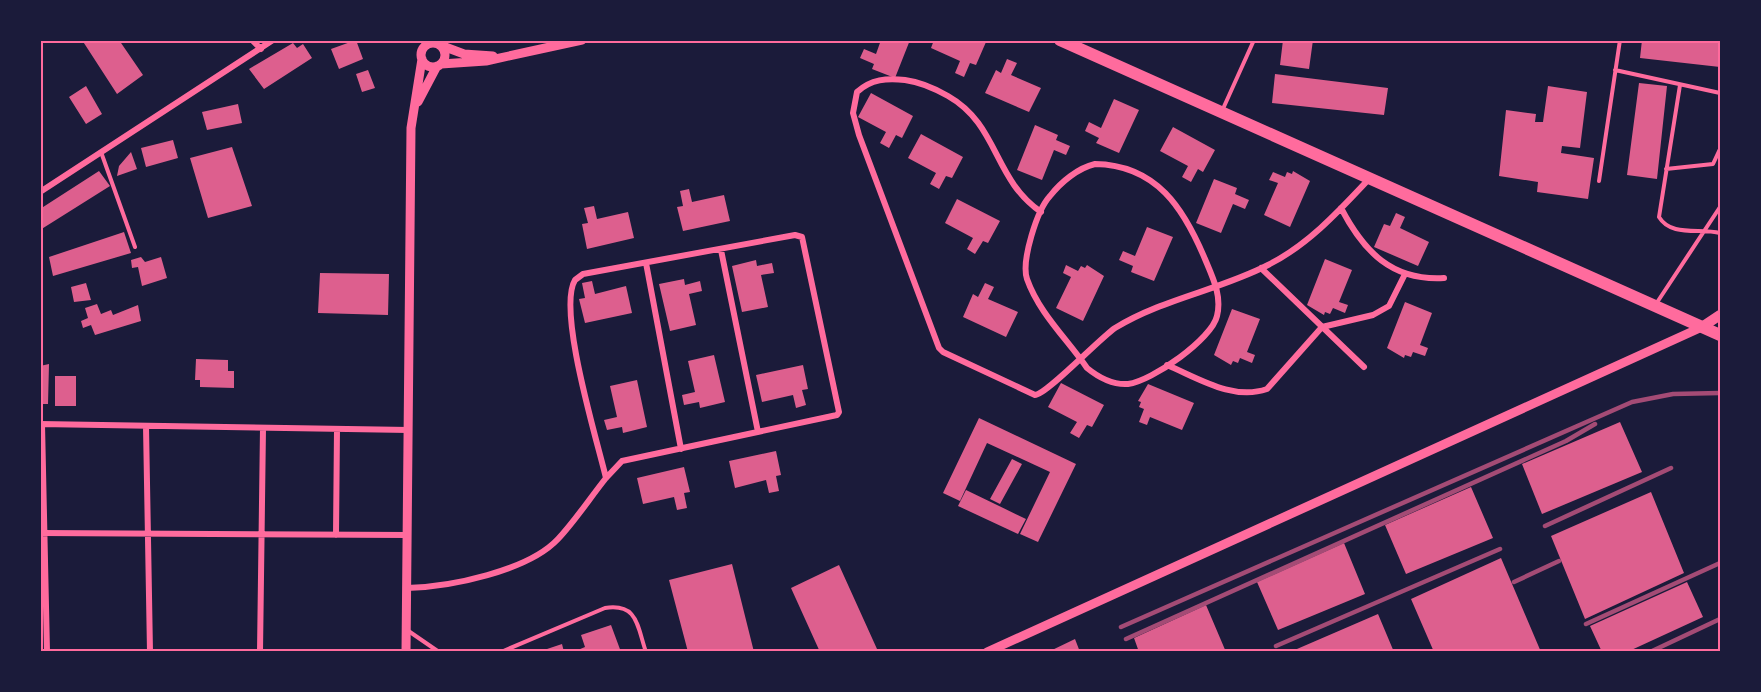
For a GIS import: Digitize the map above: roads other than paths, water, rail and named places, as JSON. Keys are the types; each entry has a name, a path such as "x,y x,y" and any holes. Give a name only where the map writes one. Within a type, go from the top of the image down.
{"main road":[{"path":"1060,40 1720,335"},
{"path":"1702,327 1720,315"}],"street":[{"path":"252,40 261,49"},
{"path":"40,192 273,40"},
{"path":"406,651 413,112 421,56 419,40"},
{"path":"421,56 429,66 486,61 582,40"},
{"path":"421,56 427,45 438,43 464,54 504,56"},
{"path":"413,112 445,54 438,43"},
{"path":"1041,212 1022,196 1008,179 984,128 962,104 926,85 906,80 875,81 857,92 853,113 859,135 941,351 1038,396 1115,328 1144,314 1262,268 1294,250 1341,208 1369,178"},
{"path":"1100,164 1135,174 1158,186 1180,209 1191,227 1217,286 1219,305 1212,330 1167,365 1141,380 1128,384 1113,382 1098,376 1080,358 1036,300 1026,277 1030,243 1041,212 1049,196 1084,168 1100,164"},
{"path":"1341,208 1365,246 1384,263 1405,274 1424,279 1444,278"},
{"path":"407,588 427,588 513,568 539,555 557,540 621,462 834,417 839,412 837,400 804,239 795,235 583,274 574,279 572,286 574,344 606,478"},
{"path":"721,250 758,432"},
{"path":"646,263 681,448"},
{"path":"1262,268 1364,367"},
{"path":"1167,365 1218,387 1239,393 1254,393 1267,389 1322,327 1373,315 1389,306 1405,274"},
{"path":"987,651 1702,327"},
{"path":"47,651 41,424 409,430"},
{"path":"146,426 150,651"},
{"path":"260,651 263,428"},
{"path":"336,535 338,429"},
{"path":"43,533 408,535"}],"lane":[{"path":"1221,112 1254,40"},
{"path":"1599,181 1620,40"},
{"path":"1616,70 1720,93"},
{"path":"1680,84 1659,217 1665,227 1674,230 1706,230 1720,233"},
{"path":"1666,169 1713,164 1720,149"},
{"path":"101,152 135,247"},
{"path":"1655,306 1720,207"},
{"path":"501,651 605,608 616,606 626,607 632,612 646,651"},
{"path":"406,630 439,651"}],"railway":[{"path":"1121,627 1632,402 1673,394 1720,393"},
{"path":"1126,639 1566,441 1595,424"},
{"path":"1545,526 1671,468"},
{"path":"1276,646 1500,549"},
{"path":"1514,582 1559,561"},
{"path":"1586,624 1720,563"},
{"path":"1650,652 1720,619"}]}
